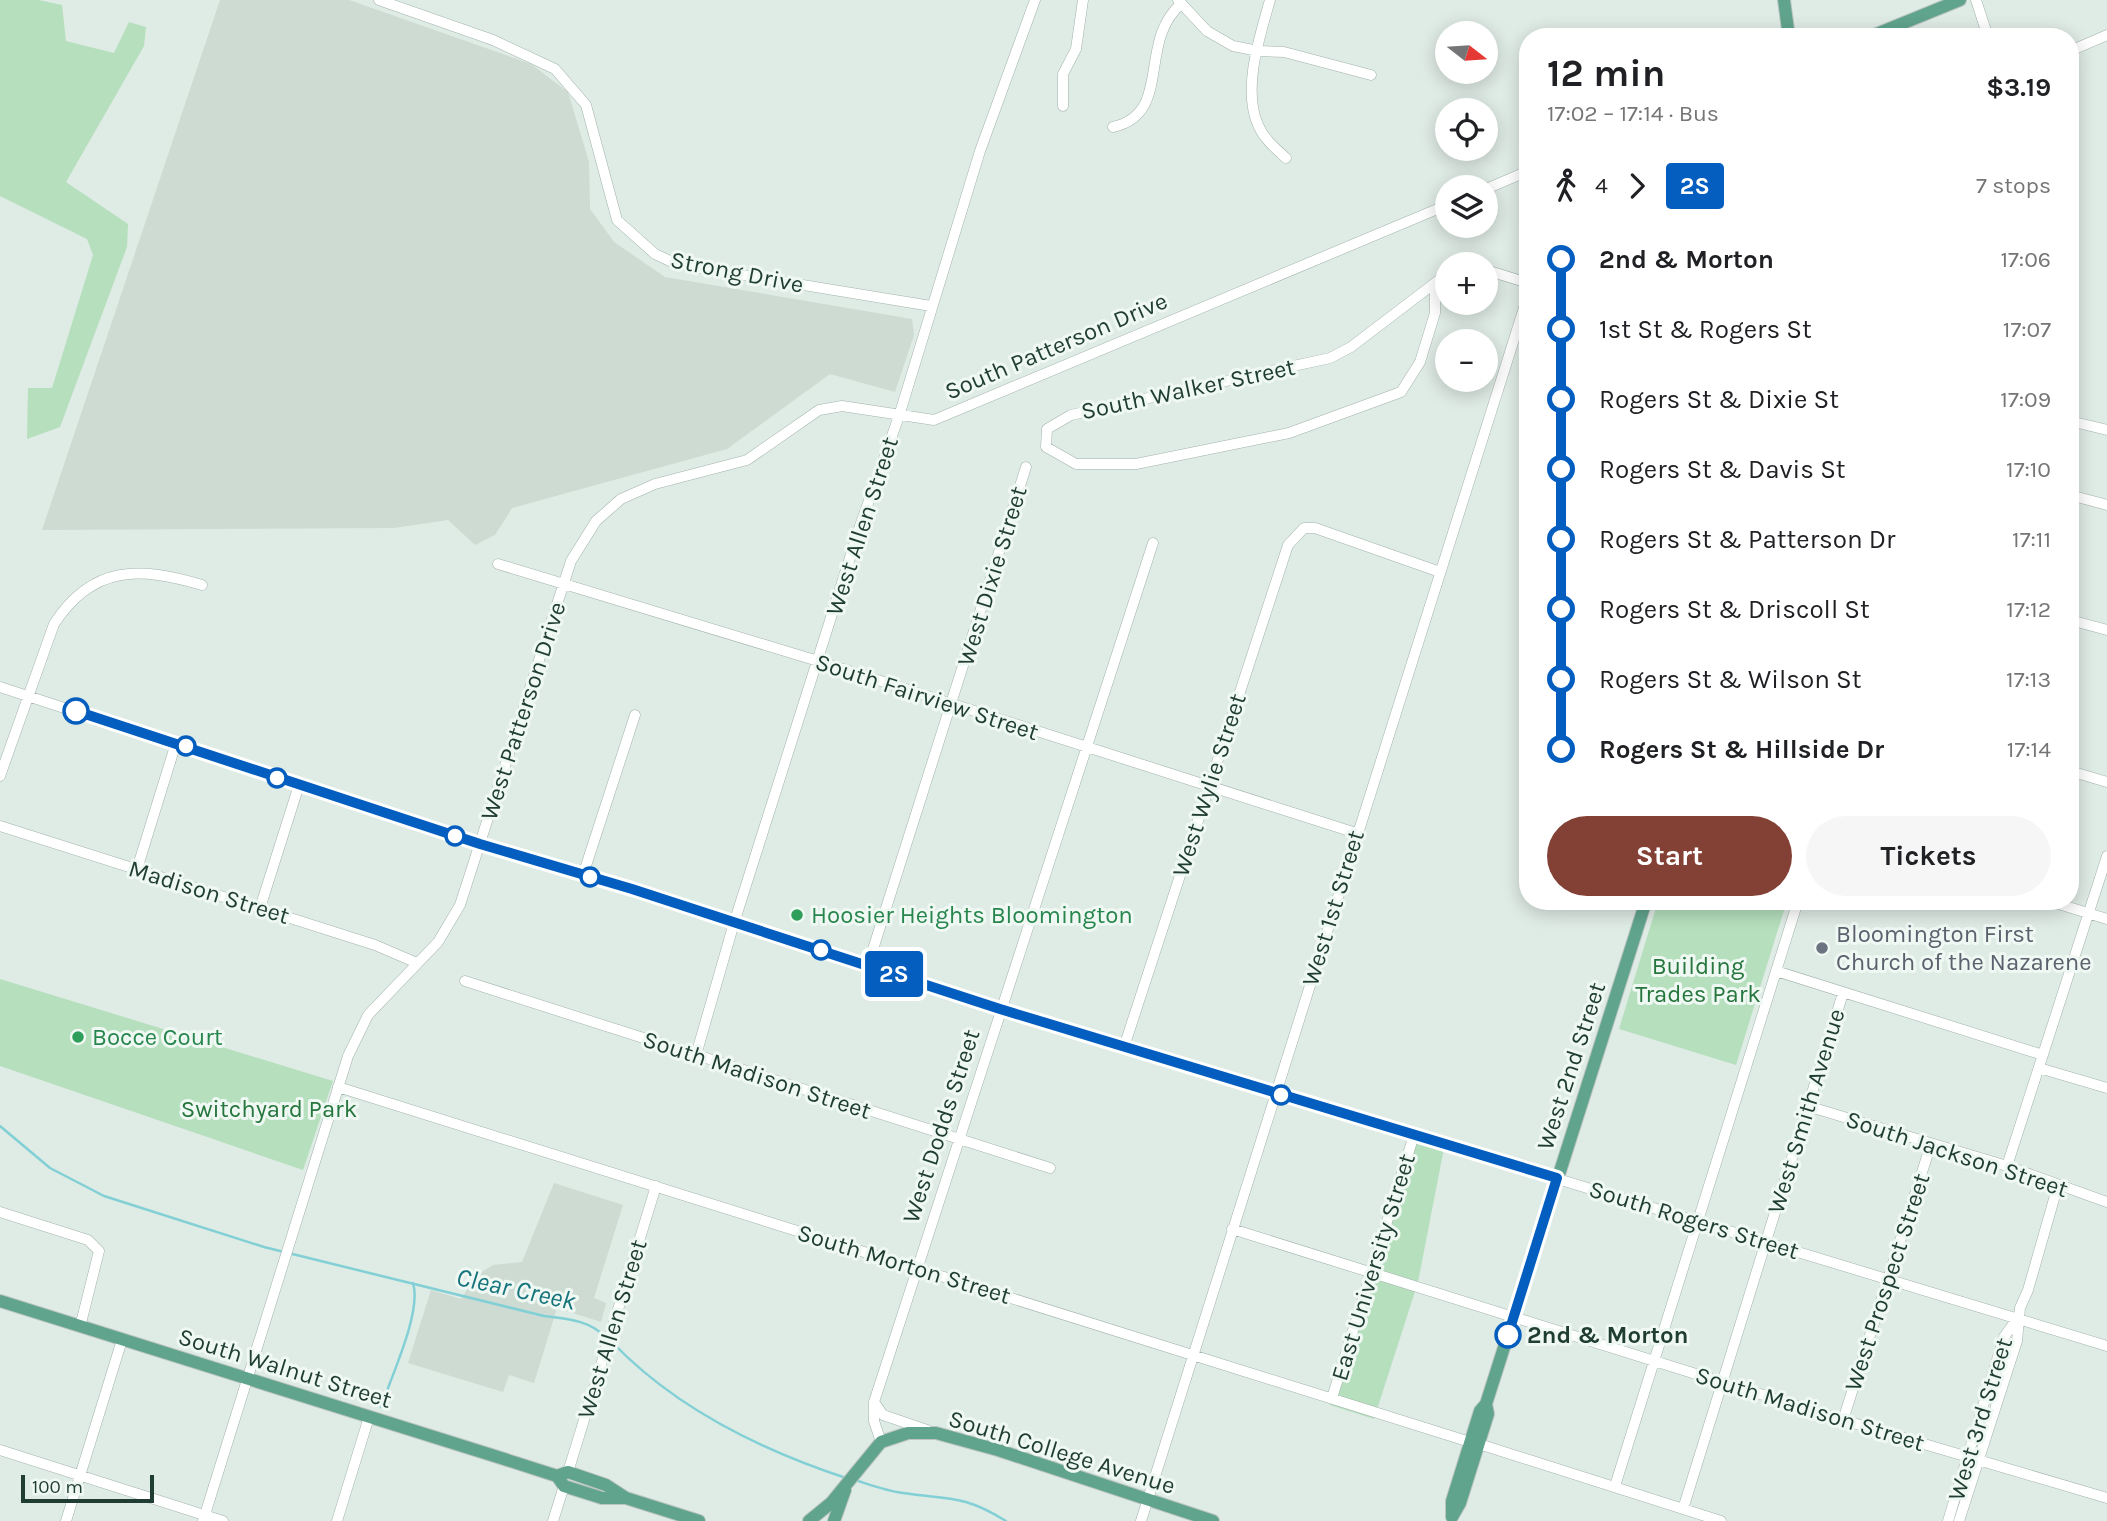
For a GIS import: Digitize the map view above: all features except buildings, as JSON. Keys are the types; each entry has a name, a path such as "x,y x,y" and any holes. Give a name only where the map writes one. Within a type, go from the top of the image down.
{"main road":[{"path":"1784,0 1788,28"},
{"path":"1891,28 1960,0"},
{"name":"West 2nd Street","path":"1452,1519 1452,1501 1466,1469 1480,1411 1486,1404 1643,910"},
{"name":"South Walnut Street","path":"0,1301 563,1478 606,1485 626,1498 696,1521"},
{"name":"South College Avenue","path":"881,1442 908,1433 936,1433 1213,1521"},
{"path":"809,1521 838,1497 852,1474 881,1442"},
{"path":"834,1521 838,1497"}],"street":[{"name":"Strong Drive","path":"379,0 493,40 555,69 586,105 617,220 663,258 700,268 931,306"},
{"name":"West Allen Street","path":"696,1055 734,923 899,416 980,151 1035,0"},
{"path":"1063,106 1063,74 1076,49 1083,0"},
{"path":"1270,0 1258,51 1253,91 1255,117 1265,137 1286,158"},
{"path":"1976,0 1986,28"},
{"path":"1113,127 1133,120 1146,106 1157,39 1166,20 1180,2 1216,37 1233,46 1284,52 1371,75"},
{"path":"2079,47 2107,35"},
{"path":"1498,184 1519,175"},
{"name":"South Patterson Drive","path":"564,584 584,536 610,508 628,496 655,484 747,460 819,410 842,406 934,420 976,405 1435,210"},
{"path":"1498,274 1519,281"},
{"name":"South Walker Street","path":"1436,283 1434,313 1423,349 1401,392 1289,433 1136,464 1076,464 1046,447 1047,429 1071,415 1330,358 1351,347 1436,283"},
{"name":"West 1st Street","path":"1141,1521 1519,323"},
{"path":"2079,423 2107,430"},
{"name":"West Dixie Street","path":"868,965 1026,467"},
{"path":"2079,497 2107,505"},
{"name":"West Wylie Street","path":"1124,1047 1288,545 1304,528 1315,528 1440,572"},
{"name":"West Dodds Street","path":"881,1442 874,1421 874,1402 1153,543"},
{"name":"South Fairview Street","path":"498,564 818,661 1356,833"},
{"path":"0,776 54,624 68,602 97,583 122,573 154,572 202,585"},
{"name":"West Patterson Drive","path":"204,1518 283,1259 359,1027 449,927 480,844 564,584"},
{"path":"2079,623 2107,631"},
{"name":"South Rogers Street","path":"0,687 480,844 1000,1009 2107,1346"},
{"path":"583,875 635,715"},
{"path":"137,869 176,743"},
{"path":"2079,774 2107,782"},
{"path":"260,908 299,785"},
{"name":"Madison Street","path":"0,826 389,950 417,963"},
{"path":"2007,1166 2107,856"},
{"path":"1615,1486 1656,1362 1795,910"},
{"path":"2078,910 2107,919"},
{"path":"1776,971 2043,1055"},
{"name":"South Madison Street","path":"464,981 1050,1168"},
{"name":"West Smith Avenue","path":"1684,1509 1843,993"},
{"path":"2039,1068 2107,1088"},
{"name":"South Morton Street","path":"338,1087 1721,1521"},
{"name":"South Jackson Street","path":"1807,1106 2007,1166 2107,1202"},
{"name":"East University Street","path":"1332,1398 1414,1135"},
{"name":"West Prospect Street","path":"1843,1420 1931,1144"},
{"name":"West 3rd Street","path":"1948,1521 2018,1339 2017,1319 2058,1185"},
{"name":"West Allen Street","path":"553,1521 563,1478 656,1186"},
{"path":"0,1212 88,1240 99,1251 80,1327"},
{"name":"South Madison Street","path":"1232,1229 1843,1420 2107,1498"},
{"path":"66,1521 122,1340"},
{"path":"874,1402 883,1415 936,1433"},
{"path":"337,1521 369,1417"},
{"path":"0,1450 204,1518 223,1521"},
{"name":"West 3rd Street","path":"1959,1521 1973,1459"}],"shaded area":[{"path":"220,0 349,0 531,64 568,92 589,162 590,209 614,242 665,277 912,319 914,335 895,392 830,374 727,449 512,508 495,535 475,545 448,520 394,528 42,530"},
{"path":"554,1183 623,1205 594,1298 606,1303 601,1322 557,1308 534,1383 509,1375 503,1392 408,1363 431,1290 461,1299 477,1275 493,1265 522,1262"}],"green space":[{"path":"0,0 39,0 62,5 66,41 114,53 129,22 146,27 144,46 66,182 128,224 127,247 60,427 27,439 28,388 52,388 93,255 87,239 0,196"},
{"name":"Building Trades Park","path":"1655,910 1784,910 1736,1065 1619,1029"},
{"name":"Switchyard Park","path":"0,979 333,1081 303,1170 0,1066"},
{"path":"1414,1138 1444,1148 1418,1282 1374,1419 1330,1405"}],"waterway":[{"name":"Clear Creek","path":"0,1126 50,1168 104,1196 264,1247 544,1316 578,1321 593,1327 607,1338"},
{"path":"381,1407 409,1327 415,1295 413,1283"},
{"name":"Clear Creek","path":"612,1342 663,1387 720,1424 782,1454 846,1478"},
{"name":"Clear Creek","path":"855,1480 897,1492 966,1502 1006,1521"}],"bus line":[{"name":"2S","path":"76,711 480,844 632,889 1000,1009 1557,1178 1508,1335"}],"place":[{"name":"Hoosier Heights Bloomington","path":"797,915"},
{"name":"Bloomington First Church of the Nazarene","path":"1822,948"},
{"name":"Bocce Court","path":"78,1037"},
{"name":"2nd & Morton","path":"1508,1335"}]}
